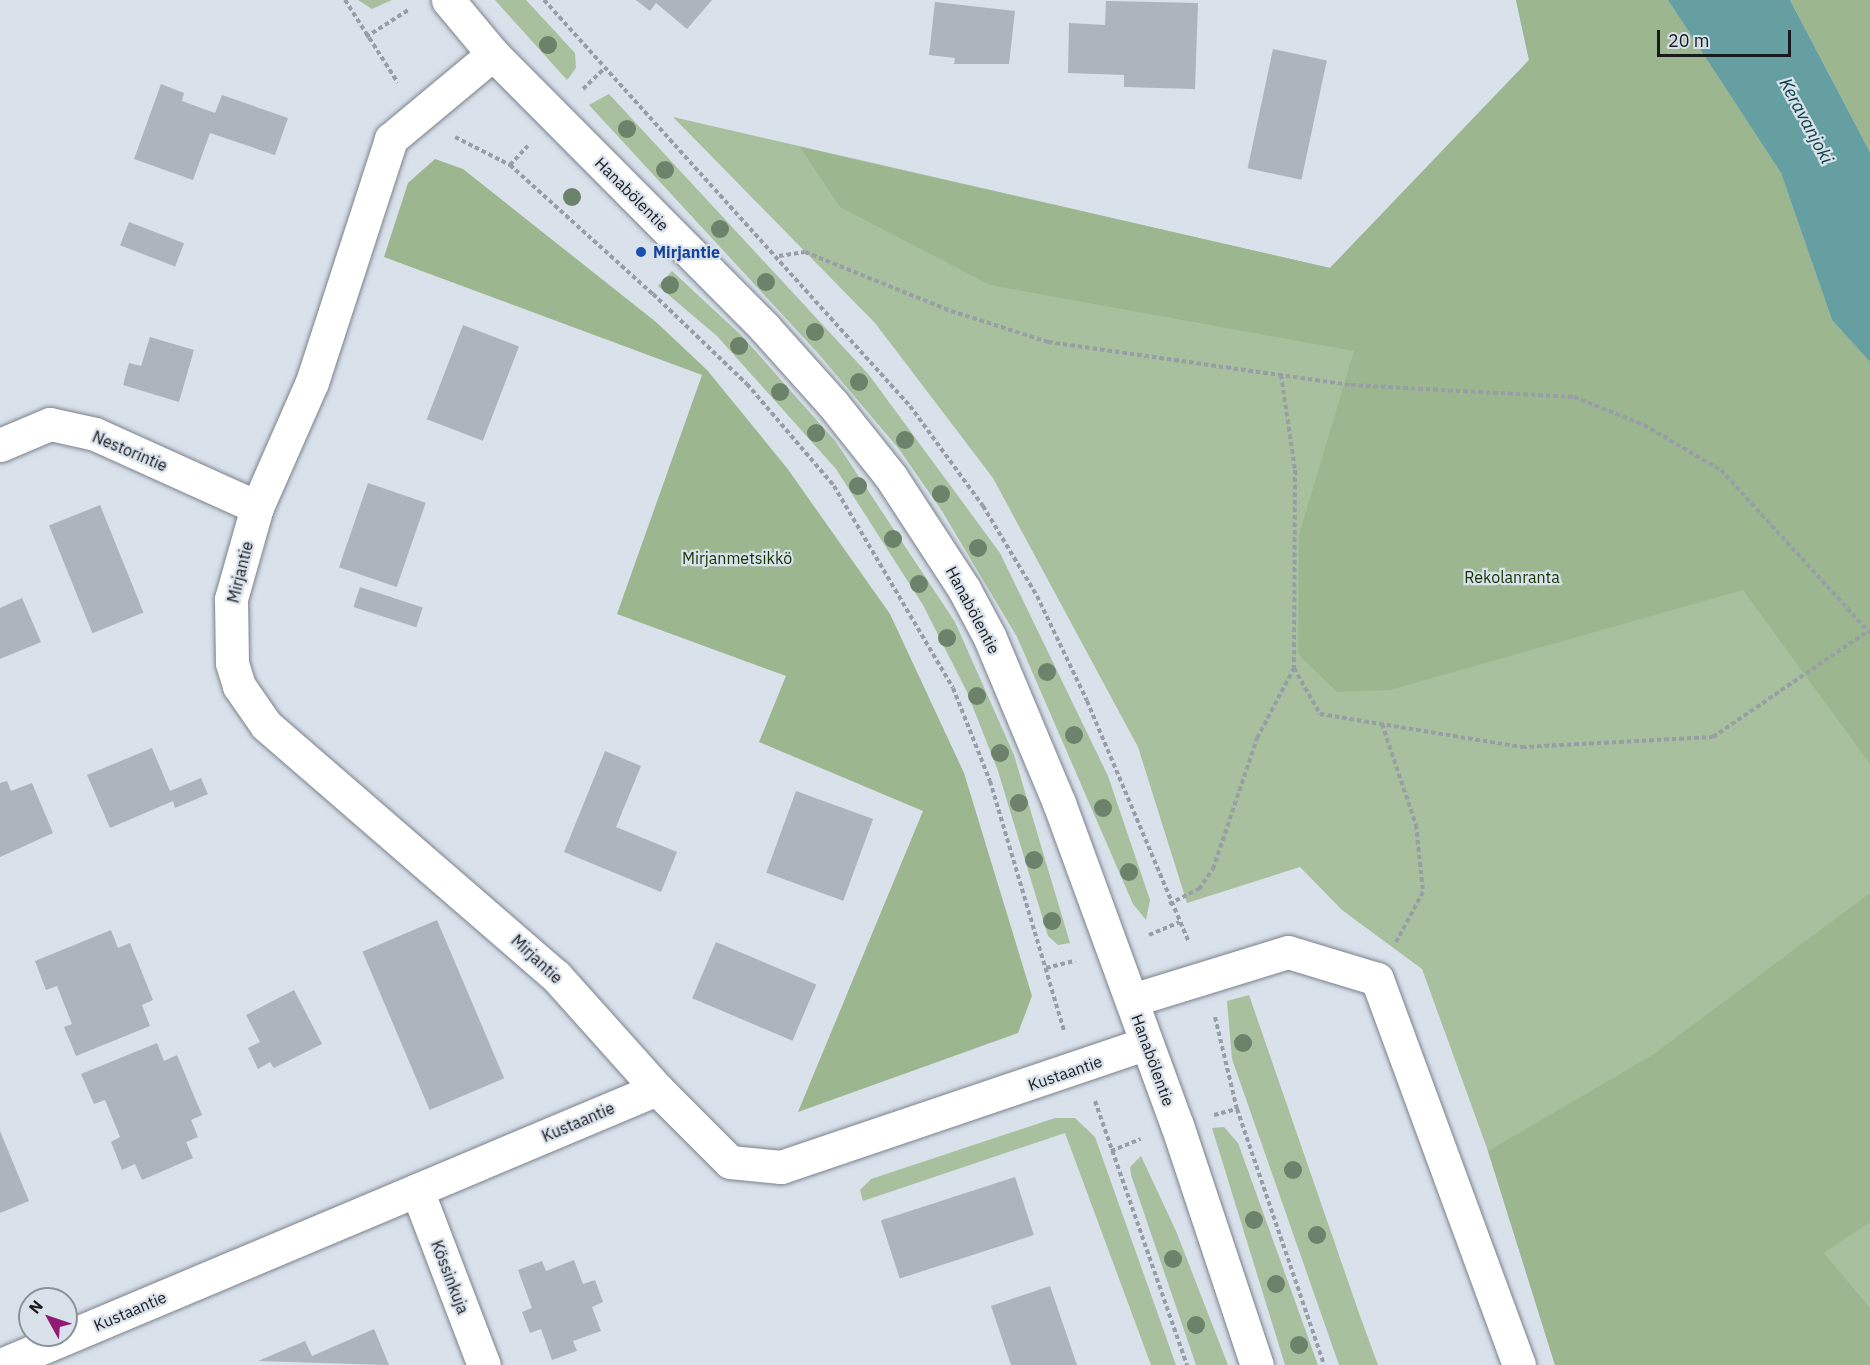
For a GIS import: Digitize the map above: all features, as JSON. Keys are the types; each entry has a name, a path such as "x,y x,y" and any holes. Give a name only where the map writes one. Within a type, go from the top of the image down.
{"street":[{"name":"Hanabölentie","path":"448,0 493,54 764,327 884,468 933,539 990,638 1132,1000 1257,1365"},
{"name":"Mirjantie","path":"493,54 391,139 312,382 257,507 231,598 232,663 239,686 275,733 556,976 657,1089"},
{"name":"Nestorintie","path":"0,445 50,424 95,434 257,507"},
{"path":"1132,1000 1288,952 1377,979 1519,1365"},
{"name":"Kustaantie","path":"1,1365 657,1089 730,1162 781,1167 1146,1044"},
{"name":"Kössinkuja","path":"417,1190 484,1365"}],"path":[{"path":"345,0 366,37 421,114 510,165 747,384 834,486 953,688 990,781 1079,1068 1187,1365"},
{"path":"366,37 414,6"},
{"path":"778,256 806,252 1048,342 1351,385 1574,397 1644,425 1721,470 1869,632 1713,737 1522,747 1320,714 1294,668"},
{"path":"1169,904 1198,889 1213,869 1257,738 1294,668 1295,470 1281,375"},
{"path":"1377,979 1423,892 1416,825 1382,724"}],"green space":[{"path":"358,0 392,0 372,9"},
{"path":"495,0 526,0 575,53 576,68 567,80"},
{"name":"Rekolanranta","path":"1516,0 1668,0 1781,173 1832,320 1870,362 1870,1365 1555,1365 1488,1151 1422,969 1342,910 1300,867 1187,903 1138,747 993,478 875,323 673,117 1330,268 1529,60"},
{"path":"1516,0 1668,0 1781,173 1832,320 1870,362 1870,764 1743,590 1390,690 1337,692 1298,654 1299,535 1354,351 990,285 840,207 800,147 1330,268 1529,60"},
{"path":"1790,0 1870,0 1870,152"},
{"path":"609,94 869,375 1000,553 1108,776 1150,900 1146,920 1133,904 1017,637 942,511 899,449 816,351 589,105"},
{"name":"Mirjanmetsikkö","path":"435,159 463,169 656,322 707,370 787,468 890,614 964,773 1032,996 1018,1033 798,1112 923,811 759,742 786,676 617,614 702,375 384,257 408,183"},
{"path":"672,271 742,336 836,442 955,622 1014,755 1070,943 1058,945 1048,936 998,771 967,692 923,605 836,469 717,336 658,286"},
{"path":"1870,893 1870,1222 1824,1253 1870,1308 1870,1365 1555,1365 1488,1151 1654,1054"},
{"path":"1249,995 1378,1365 1339,1365 1232,1059 1227,1001"},
{"path":"1055,1118 1075,1118 1095,1137 1176,1365 1151,1365 1065,1133 863,1201 860,1190 871,1179"},
{"path":"1224,1127 1238,1143 1318,1365 1285,1365 1212,1128"},
{"path":"1141,1156 1176,1231 1228,1365 1196,1365 1131,1175 1130,1167"}],"water":[{"name":"Keravanjoki","path":"1668,0 1790,0 1870,152 1870,362 1832,320 1781,173"}],"building":[{"path":"636,0 712,0 687,29 656,3 650,11"},
{"path":"1106,1 1198,3 1195,89 1124,87 1124,75 1068,73 1069,23 1105,25"},
{"path":"935,2 1015,11 1009,64 954,64 955,58 929,55"},
{"path":"1273,49 1327,60 1301,180 1248,168"},
{"path":"161,84 184,93 182,101 215,113 222,95 288,118 275,155 210,133 193,180 134,159"},
{"path":"129,222 184,243 175,266 120,245"},
{"path":"463,325 519,347 483,441 427,419"},
{"path":"150,337 194,350 179,402 123,385 129,363 141,366"},
{"path":"368,483 426,503 397,587 339,567"},
{"path":"100,505 143,613 92,633 49,526"},
{"path":"360,587 423,607 416,627 354,607"},
{"path":"22,598 41,642 0,659 0,608"},
{"path":"152,748 170,791 201,778 208,794 175,808 173,801 110,828 87,775"},
{"path":"605,751 641,766 616,827 677,852 661,892 564,852"},
{"path":"7,781 11,791 32,783 53,833 0,857 0,783"},
{"path":"796,791 873,819 843,901 766,873"},
{"path":"437,920 504,1078 430,1110 362,952"},
{"path":"111,930 118,948 130,943 153,1000 142,1005 150,1026 76,1056 64,1027 72,1024 57,986 46,990 35,961"},
{"path":"716,942 816,985 793,1041 692,998"},
{"path":"294,990 322,1044 274,1068 270,1062 258,1069 248,1048 260,1042 246,1015"},
{"path":"157,1043 164,1061 177,1055 202,1115 191,1120 198,1137 186,1142 193,1158 142,1180 135,1164 122,1170 111,1142 120,1137 105,1100 94,1104 81,1074"},
{"path":"0,1131 29,1201 0,1213"},
{"path":"1015,1177 1034,1235 900,1279 881,1221"},
{"path":"574,1260 583,1284 595,1280 603,1302 592,1307 601,1331 573,1341 577,1351 552,1360 541,1329 530,1333 522,1312 532,1308 518,1270 542,1261 546,1271"},
{"path":"1050,1286 1077,1365 1011,1365 991,1306"},
{"path":"374,1329 389,1365 258,1361 305,1341 312,1356"}],"place":[{"name":"Mirjantie","path":"641,252"}]}
